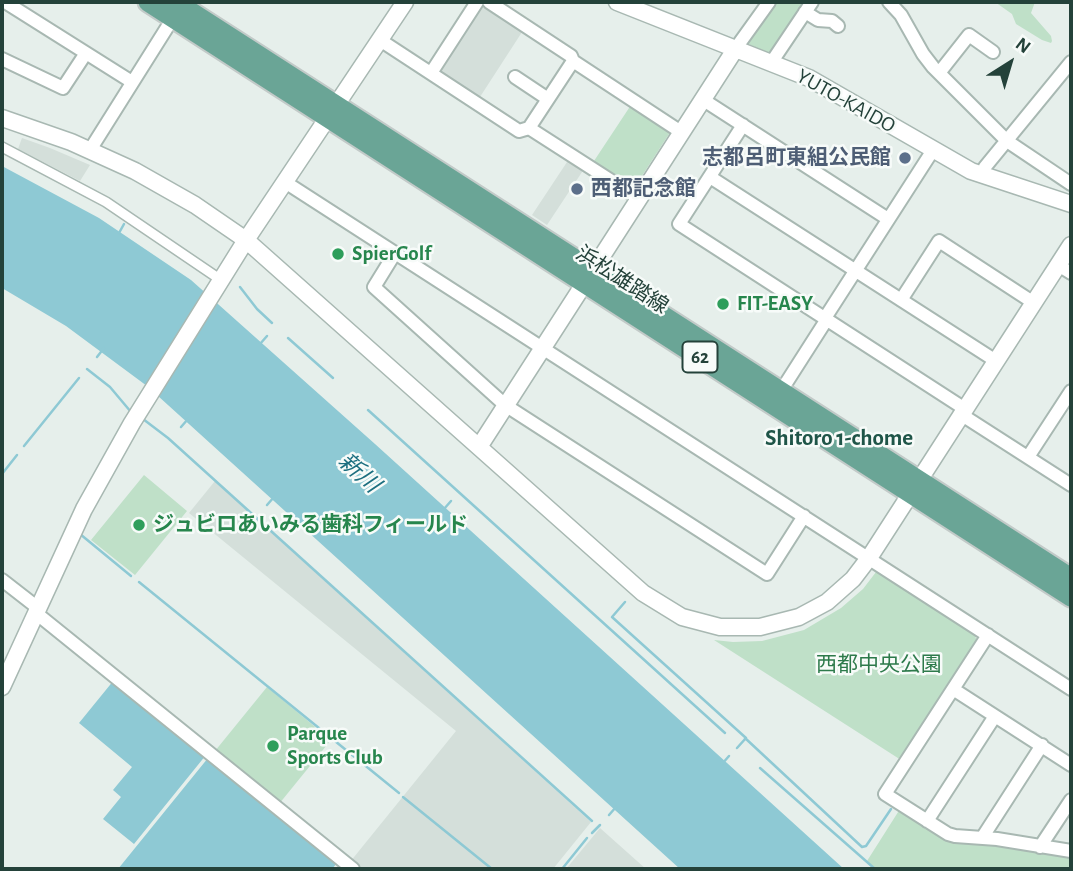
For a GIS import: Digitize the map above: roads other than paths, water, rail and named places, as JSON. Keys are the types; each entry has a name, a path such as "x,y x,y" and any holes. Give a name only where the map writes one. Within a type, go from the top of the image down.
{"main road":[{"name":"浜松雄踏線","path":"148,2 179,7 332,111 915,487 1071,578"},
{"name":"浜松雄踏線","path":"587,275 781,391 1071,597"}],"street":[{"path":"5,2 132,82"},
{"path":"2,687 92,492 246,240 405,2"},
{"path":"431,73 477,2"},
{"path":"489,2 681,132"},
{"name":"YUTO-KAIDO","path":"617,2 821,84 933,150 983,175 1071,204"},
{"path":"479,447 587,275 769,2"},
{"path":"889,2 901,15 927,61 1007,141 1071,184"},
{"path":"90,150 179,7"},
{"path":"771,63 808,7 818,20 832,21 838,26"},
{"path":"939,73 969,35 993,52"},
{"path":"380,40 519,131 529,128 573,61"},
{"path":"2,59 63,88 86,54"},
{"path":"983,175 985,167 1071,62"},
{"path":"515,77 548,99"},
{"path":"702,99 888,219"},
{"path":"2,118 90,150 165,187 246,240 643,593 669,611 720,627 747,629 799,617 833,597 853,579 1034,303 1065,269 1071,245"},
{"path":"743,125 679,224 826,319 1071,485"},
{"path":"529,128 638,198"},
{"path":"2,147 106,202 219,284"},
{"path":"781,391 933,150"},
{"path":"710,177 996,361"},
{"path":"285,182 1071,689"},
{"path":"901,300 939,241 1034,303"},
{"path":"395,253 374,287 505,405 767,574 804,516"},
{"path":"1028,457 1071,391"},
{"path":"2,580 353,869"},
{"path":"988,635 886,794 956,836 1071,851"},
{"path":"953,689 1071,765"},
{"path":"927,821 995,716"},
{"path":"982,838 1042,746"},
{"path":"1040,847 1071,800"}],"water":[{"name":"新川","path":"2,166 99,218 191,280 844,869 680,869 147,386 66,326 2,288"},
{"path":"114,680 206,755 134,844 103,819 121,797 113,790 132,767 79,723"},
{"path":"208,758 337,863 332,869 118,869"}],"waterway":[{"path":"119,233 124,224"},
{"path":"240,287 272,323"},
{"path":"260,344 267,336"},
{"path":"288,338 333,378"},
{"path":"97,357 104,348"},
{"path":"87,369 110,387 131,412"},
{"path":"24,446 79,378"},
{"path":"368,410 725,733"},
{"path":"143,419 168,438 592,821"},
{"path":"181,427 188,419"},
{"path":"2,474 17,455"},
{"path":"267,505 274,497"},
{"path":"444,509 451,501"},
{"path":"80,534 131,576"},
{"path":"139,582 399,793"},
{"path":"625,602 612,617 746,738 737,748"},
{"path":"745,738 862,847 866,846 891,809"},
{"path":"722,764 729,756"},
{"path":"760,768 875,869"},
{"path":"403,797 492,869"},
{"path":"609,815 616,807"},
{"path":"592,833 600,825"},
{"path":"562,869 587,838"}],"place":[{"name":"志都呂町東組公民館","path":"905,158"},
{"name":"西都記念館","path":"577,189"},
{"name":"SpierGolf","path":"338,254"},
{"name":"FIT-EASY","path":"723,304"},
{"name":"ジュビロあいみる歯科フィールド","path":"139,525"},
{"name":"Parque Sports Club","path":"273,746"}],"district":[{"name":"Shitoro 1-chome","path":"839,438"}],"park label":[{"name":"西都中央公園","path":"879,665"}]}
